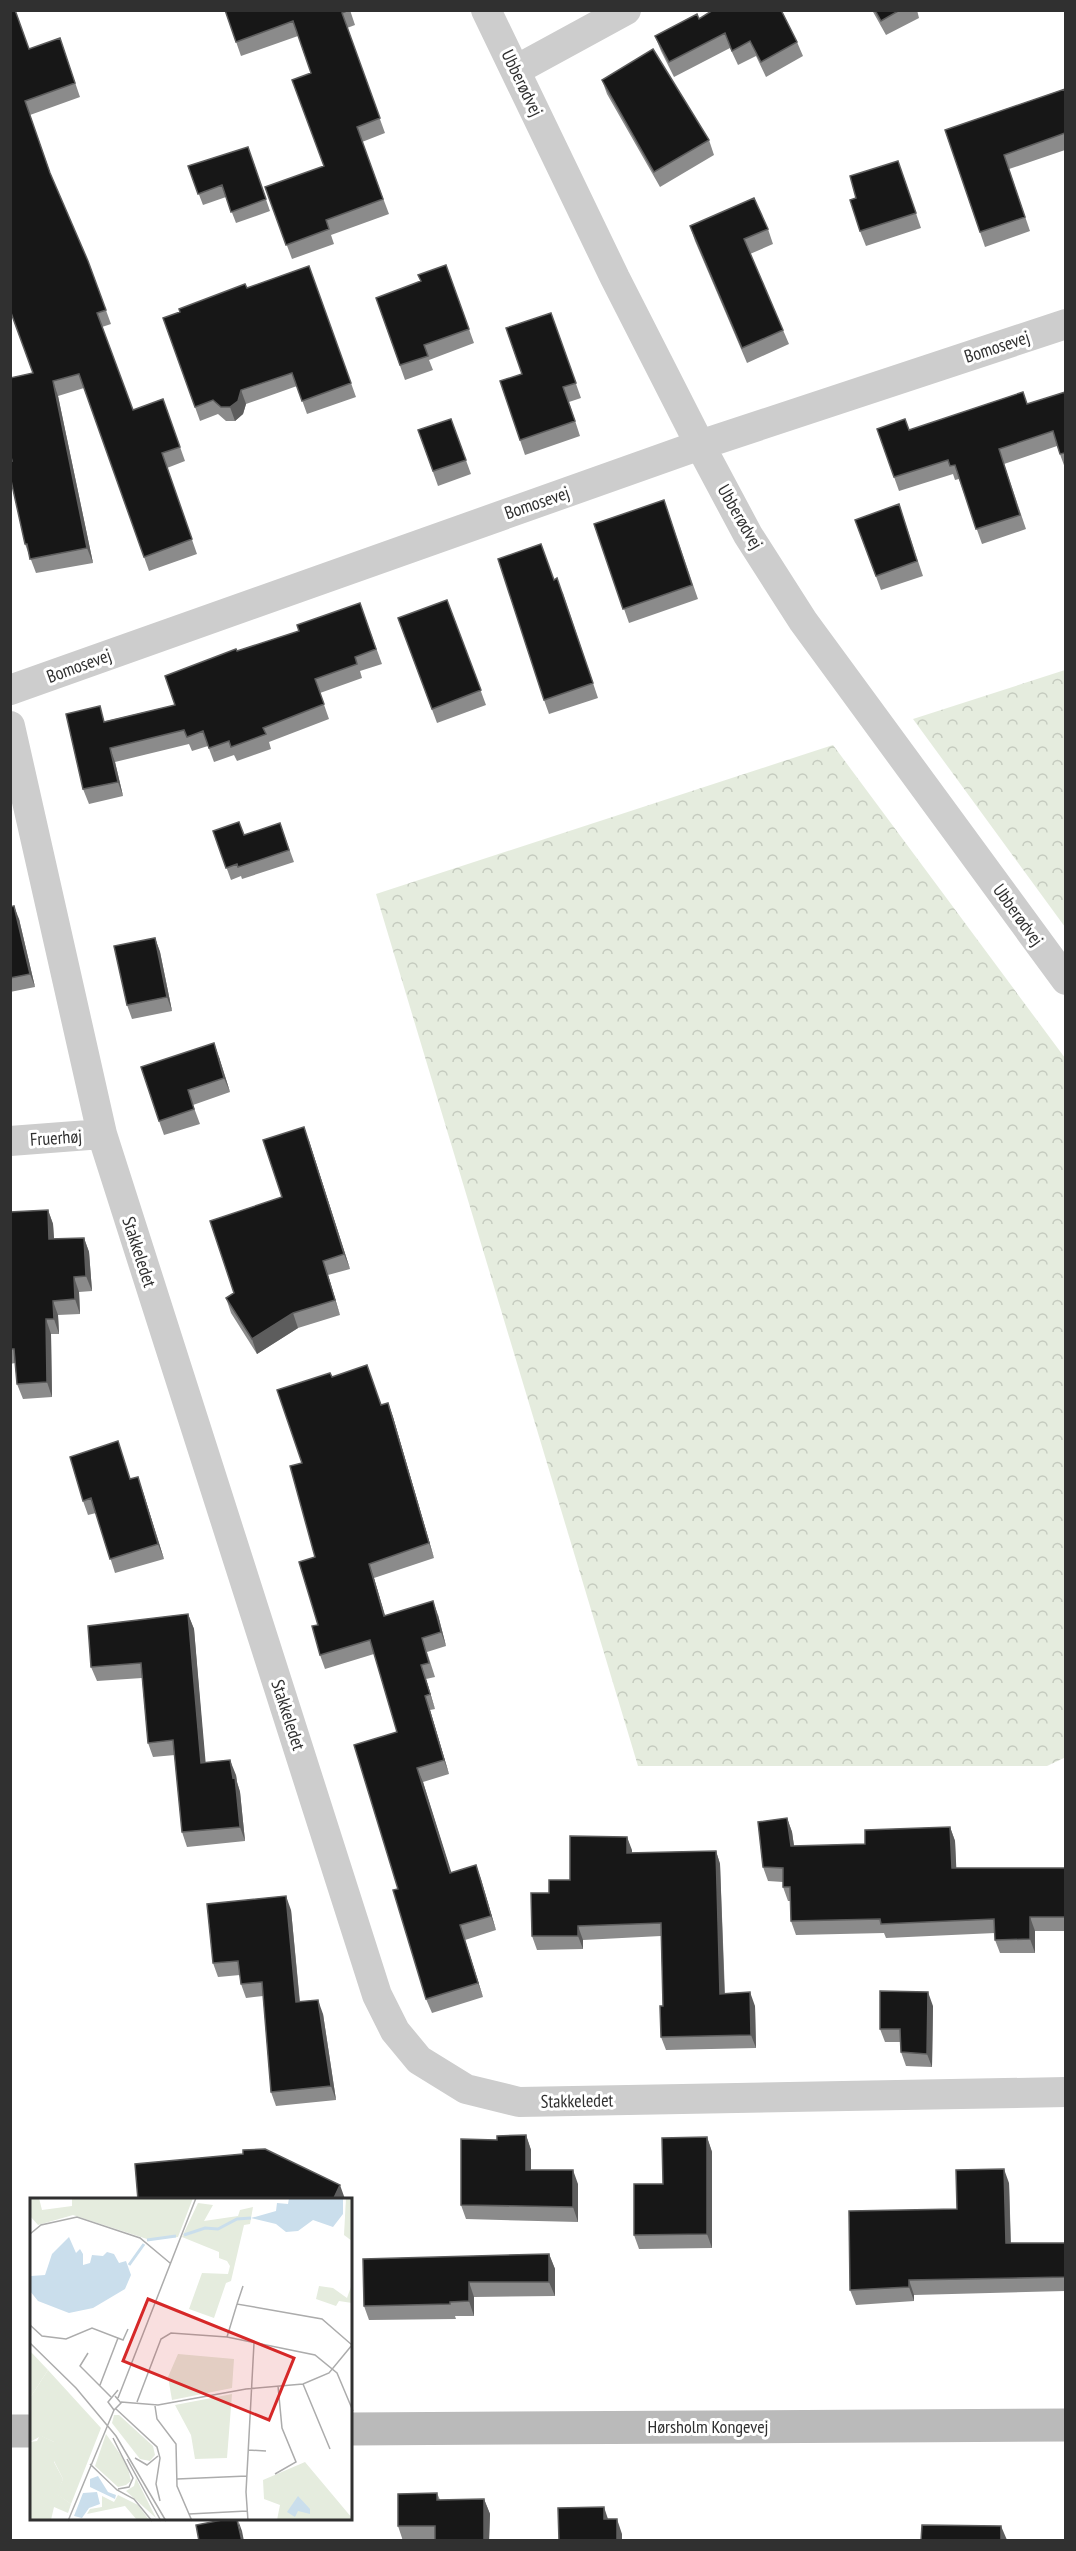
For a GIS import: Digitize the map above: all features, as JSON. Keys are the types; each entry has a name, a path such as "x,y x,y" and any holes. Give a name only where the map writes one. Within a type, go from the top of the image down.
{"main road":[{"name":"Hørsholm Kongevej","path":"352,2429 1065,2425"},
{"path":"10,2431 30,2431"}],"street":[{"name":"Ubberødvej","path":"486,10 615,278 748,535 803,621 1065,980"},
{"path":"516,70 626,10"},
{"name":"Bomosevej","path":"10,690 700,445 1065,324"},
{"name":"Stakkeledet","path":"10,726 102,1134 377,1995 395,2031 418,2060 466,2089 519,2102 1065,2092"},
{"name":"Fruerhøj","path":"10,1141 102,1134"}],"green space":[{"path":"1066,670 1065,927 913,719"},
{"path":"833,745 1065,1058 1066,1757 1047,1766 638,1766 376,894"}],"building":[{"path":"10,10 15,10 29,49 60,38 75,83 25,101 50,173 88,261 106,310 97,313 133,410 163,399 180,447 162,453 192,539 144,557 79,374 53,381 87,548 30,559 27,544 25,544 10,476 10,461 12,461 10,453 10,378 33,373 10,310"},
{"path":"225,10 349,10 342,13 380,118 357,127 383,199 326,220 329,229 286,245 265,187 324,166 292,80 311,73 293,21 236,42"},
{"path":"713,10 781,10 797,42 761,62 750,41 732,51 725,33 669,62 655,36 697,14 699,19"},
{"path":"875,10 900,10 881,21"},
{"path":"653,49 709,140 654,172 602,80"},
{"path":"1065,89 1065,133 1004,155 1025,217 980,232 945,130"},
{"path":"248,147 266,199 231,212 222,185 198,194 188,166"},
{"path":"898,161 916,213 860,231 850,200 856,198 850,176"},
{"path":"754,198 768,229 744,239 783,330 742,348 690,226"},
{"path":"446,265 469,329 424,345 428,356 400,365 376,298 421,281 418,275"},
{"path":"309,266 351,383 302,401 292,373 241,390 238,401 230,407 221,407 213,400 195,407 163,318 180,312 179,309 245,284 247,288"},
{"path":"551,313 576,383 563,387 575,421 520,440 500,381 522,374 506,328"},
{"path":"1023,392 1027,404 1065,392 1065,453 1060,454 1053,431 999,449 1020,515 976,529 955,465 950,466 948,460 894,477 877,429 905,419 909,430"},
{"path":"451,419 466,460 433,471 418,430"},
{"path":"664,500 692,585 623,609 594,524"},
{"path":"899,504 917,561 876,576 855,520"},
{"path":"541,544 554,580 557,578 593,683 544,700 498,559"},
{"path":"447,600 481,690 432,709 398,618"},
{"path":"360,603 376,649 355,657 357,664 315,679 324,704 263,728 266,734 231,747 229,741 209,748 203,731 187,737 184,730 110,748 118,782 83,789 66,714 100,706 104,722 175,705 165,676 236,649 237,651 299,631 297,625"},
{"path":"239,822 244,835 280,823 289,850 238,867 237,864 226,868 213,831"},
{"path":"14,906 30,974 10,978 10,907"},
{"path":"155,938 167,997 127,1005 114,946"},
{"path":"214,1043 224,1078 188,1090 194,1109 159,1121 141,1067"},
{"path":"304,1127 344,1254 323,1261 335,1300 293,1313 252,1339 226,1298 234,1293 210,1221 282,1197 263,1140"},
{"path":"48,1210 49,1239 84,1238 86,1276 74,1277 75,1299 53,1301 54,1319 46,1319 47,1382 17,1384 14,1349 10,1349 10,1212"},
{"path":"367,1365 381,1405 388,1403 429,1543 369,1564 384,1616 433,1601 441,1632 422,1638 429,1663 421,1665 430,1694 425,1696 444,1760 417,1768 450,1873 476,1865 491,1916 460,1925 478,1983 426,1999 393,1890 398,1889 354,1745 397,1732 370,1640 320,1655 312,1626 318,1625 299,1562 315,1557 290,1466 302,1463 277,1390 330,1373 332,1377"},
{"path":"118,1441 130,1479 138,1477 158,1544 110,1559 91,1498 83,1501 70,1457"},
{"path":"188,1614 201,1763 230,1760 233,1778 235,1777 240,1827 182,1832 173,1740 148,1743 141,1663 91,1667 88,1626"},
{"path":"787,1818 791,1846 865,1844 865,1830 950,1827 952,1868 1065,1868 1065,1917 1030,1917 1030,1939 995,1940 994,1919 881,1924 880,1919 791,1921 790,1887 783,1887 783,1868 763,1867 758,1822"},
{"path":"570,1836 627,1837 627,1853 716,1851 720,1994 750,1992 751,2035 661,2037 660,2006 663,2006 661,1923 578,1926 578,1936 532,1936 531,1893 549,1893 549,1880 570,1880"},
{"path":"286,1896 296,2002 318,2000 331,2086 271,2092 262,1982 241,1984 238,1961 213,1963 207,1904"},
{"path":"880,1991 928,1992 927,2054 901,2052 900,2029 880,2029"},
{"path":"526,2135 526,2170 573,2170 573,2207 461,2205 461,2139 497,2140 497,2136"},
{"path":"707,2137 707,2234 634,2235 634,2184 663,2184 662,2138"},
{"path":"265,2149 340,2185 334,2198 138,2198 135,2164 243,2154 243,2150"},
{"path":"1004,2169 1006,2243 1065,2243 1065,2277 909,2280 909,2287 850,2290 849,2211 957,2209 956,2170"},
{"path":"549,2254 549,2282 469,2282 469,2301 450,2302 450,2304 364,2306 363,2259"},
{"path":"437,2493 437,2500 484,2499 484,2541 435,2541 435,2526 398,2526 398,2494"},
{"path":"604,2507 604,2519 617,2519 617,2541 559,2541 558,2508"},
{"path":"217,2521 237,2521 242,2541 199,2541 196,2525"},
{"path":"922,2525 1001,2526 1001,2541 921,2541"}]}
